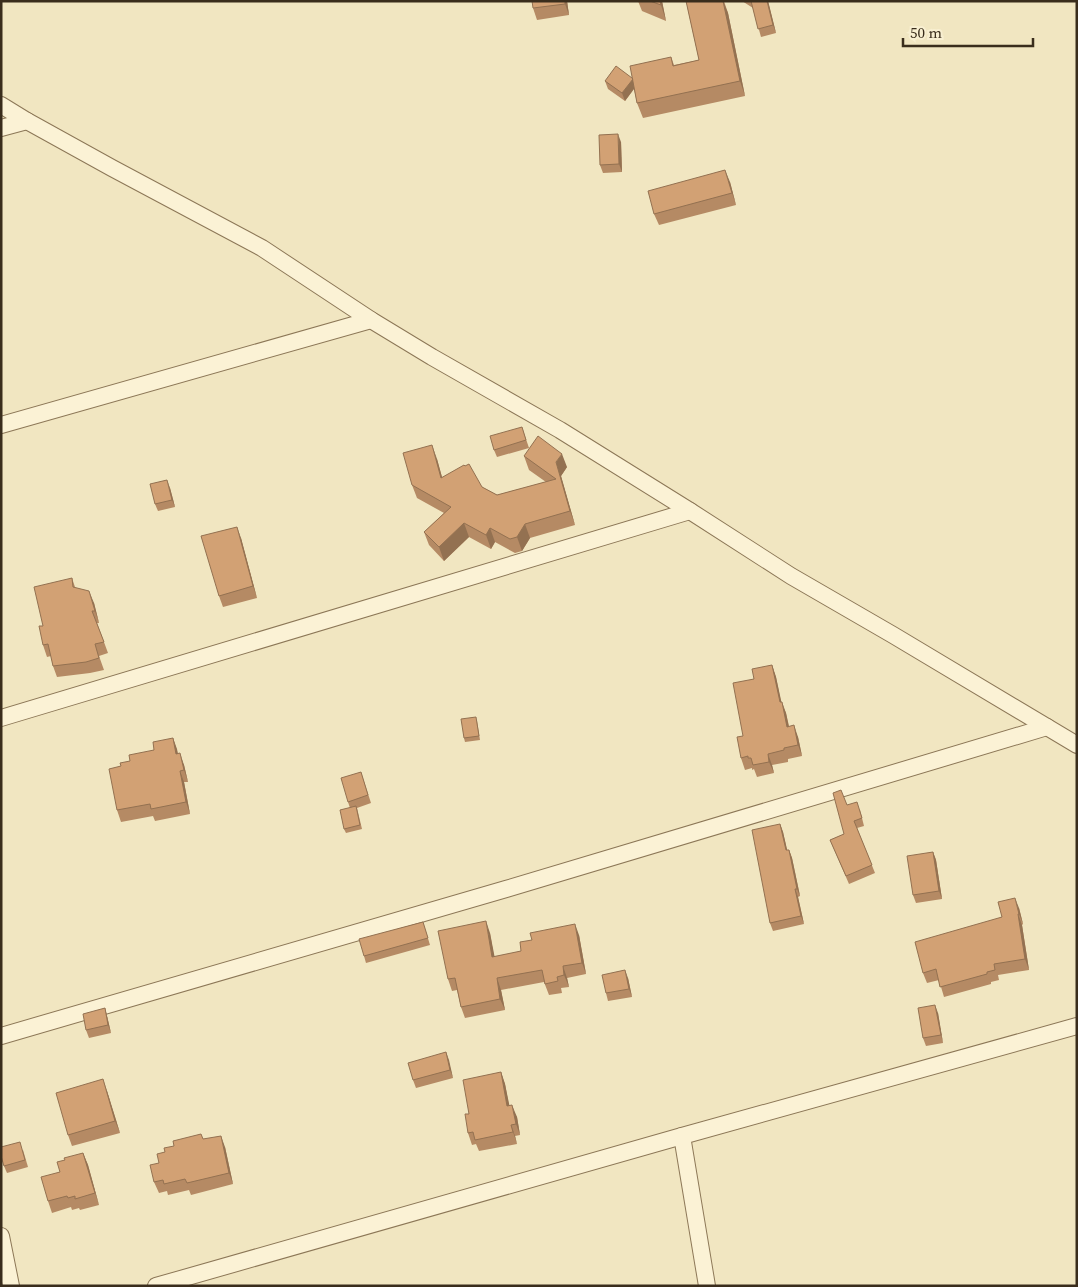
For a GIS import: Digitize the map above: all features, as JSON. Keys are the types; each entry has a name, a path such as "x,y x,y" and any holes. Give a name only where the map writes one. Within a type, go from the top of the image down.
{"street":[{"path":"1,105 27,122 262,248 371,320 560,430 791,576 1077,745"},
{"path":"1,128 27,122"},
{"path":"1,425 371,320"},
{"path":"1,718 690,511"},
{"path":"1,1036 1047,727"},
{"path":"156,1286 1077,1026"},
{"path":"682,1136 706,1286"},
{"path":"1,1236 11,1286"}],"building":[{"path":"532,1 565,1 565,4 533,8"},
{"path":"650,1 660,1 661,5"},
{"path":"686,1 723,1 740,81 637,103 630,66 671,57 673,66 699,60"},
{"path":"751,1 767,1 773,25 758,29"},
{"path":"616,66 633,79 622,93 605,81"},
{"path":"618,134 619,164 600,165 599,135"},
{"path":"725,170 732,193 654,214 648,191"},
{"path":"522,427 526,440 494,450 490,436"},
{"path":"538,436 562,454 556,462 570,511 525,524 517,537 510,539 490,528 486,535 464,523 439,547 424,532 451,507 412,485 403,453 432,445 441,478 469,464 482,487 497,495 556,479 524,456"},
{"path":"167,480 172,500 155,504 150,484"},
{"path":"237,527 253,586 219,596 201,536"},
{"path":"72,578 73,587 89,591 95,611 92,611 104,642 95,644 99,658 86,662 53,666 48,644 43,645 39,626 43,626 34,587"},
{"path":"772,665 787,727 794,725 798,745 768,754 769,762 753,765 751,758 748,758 748,756 741,758 737,737 743,736 733,683 754,679 752,669"},
{"path":"476,717 479,736 464,738 461,719"},
{"path":"173,738 176,754 180,753 184,770 180,771 186,802 151,809 150,804 117,810 109,769 121,766 120,763 130,761 129,755 154,750 153,742"},
{"path":"361,772 368,795 348,802 341,778"},
{"path":"841,790 847,805 857,802 862,818 854,821 872,865 846,876 830,840 844,834 833,793"},
{"path":"356,806 360,825 344,829 340,810"},
{"path":"780,824 786,850 789,850 801,916 770,923 752,830"},
{"path":"933,852 939,891 913,895 907,856"},
{"path":"1015,898 1025,959 994,964 995,970 987,972 987,974 940,987 936,969 923,973 915,942 1002,917 998,902"},
{"path":"486,921 492,957 521,951 520,942 532,940 530,933 575,924 582,963 563,966 564,975 557,977 558,981 545,984 542,970 497,978 500,999 461,1007 455,978 448,979 438,931"},
{"path":"423,922 428,938 364,956 359,939"},
{"path":"625,970 629,989 606,993 602,975"},
{"path":"935,1005 941,1035 923,1038 918,1008"},
{"path":"105,1008 108,1025 86,1030 83,1014"},
{"path":"446,1052 450,1070 413,1080 408,1063"},
{"path":"501,1072 507,1106 512,1105 516,1124 511,1125 513,1132 475,1140 473,1132 468,1133 465,1114 469,1114 463,1080"},
{"path":"103,1079 115,1121 68,1135 56,1093"},
{"path":"201,1134 203,1139 221,1136 229,1173 187,1183 185,1179 164,1184 163,1180 154,1182 150,1165 159,1163 157,1154 165,1152 164,1148 174,1146 173,1141"},
{"path":"20,1142 25,1160 4,1166 1,1147"},
{"path":"83,1153 95,1193 75,1199 75,1196 68,1198 67,1196 48,1201 41,1177 60,1172 57,1162 65,1160 64,1158"}]}
